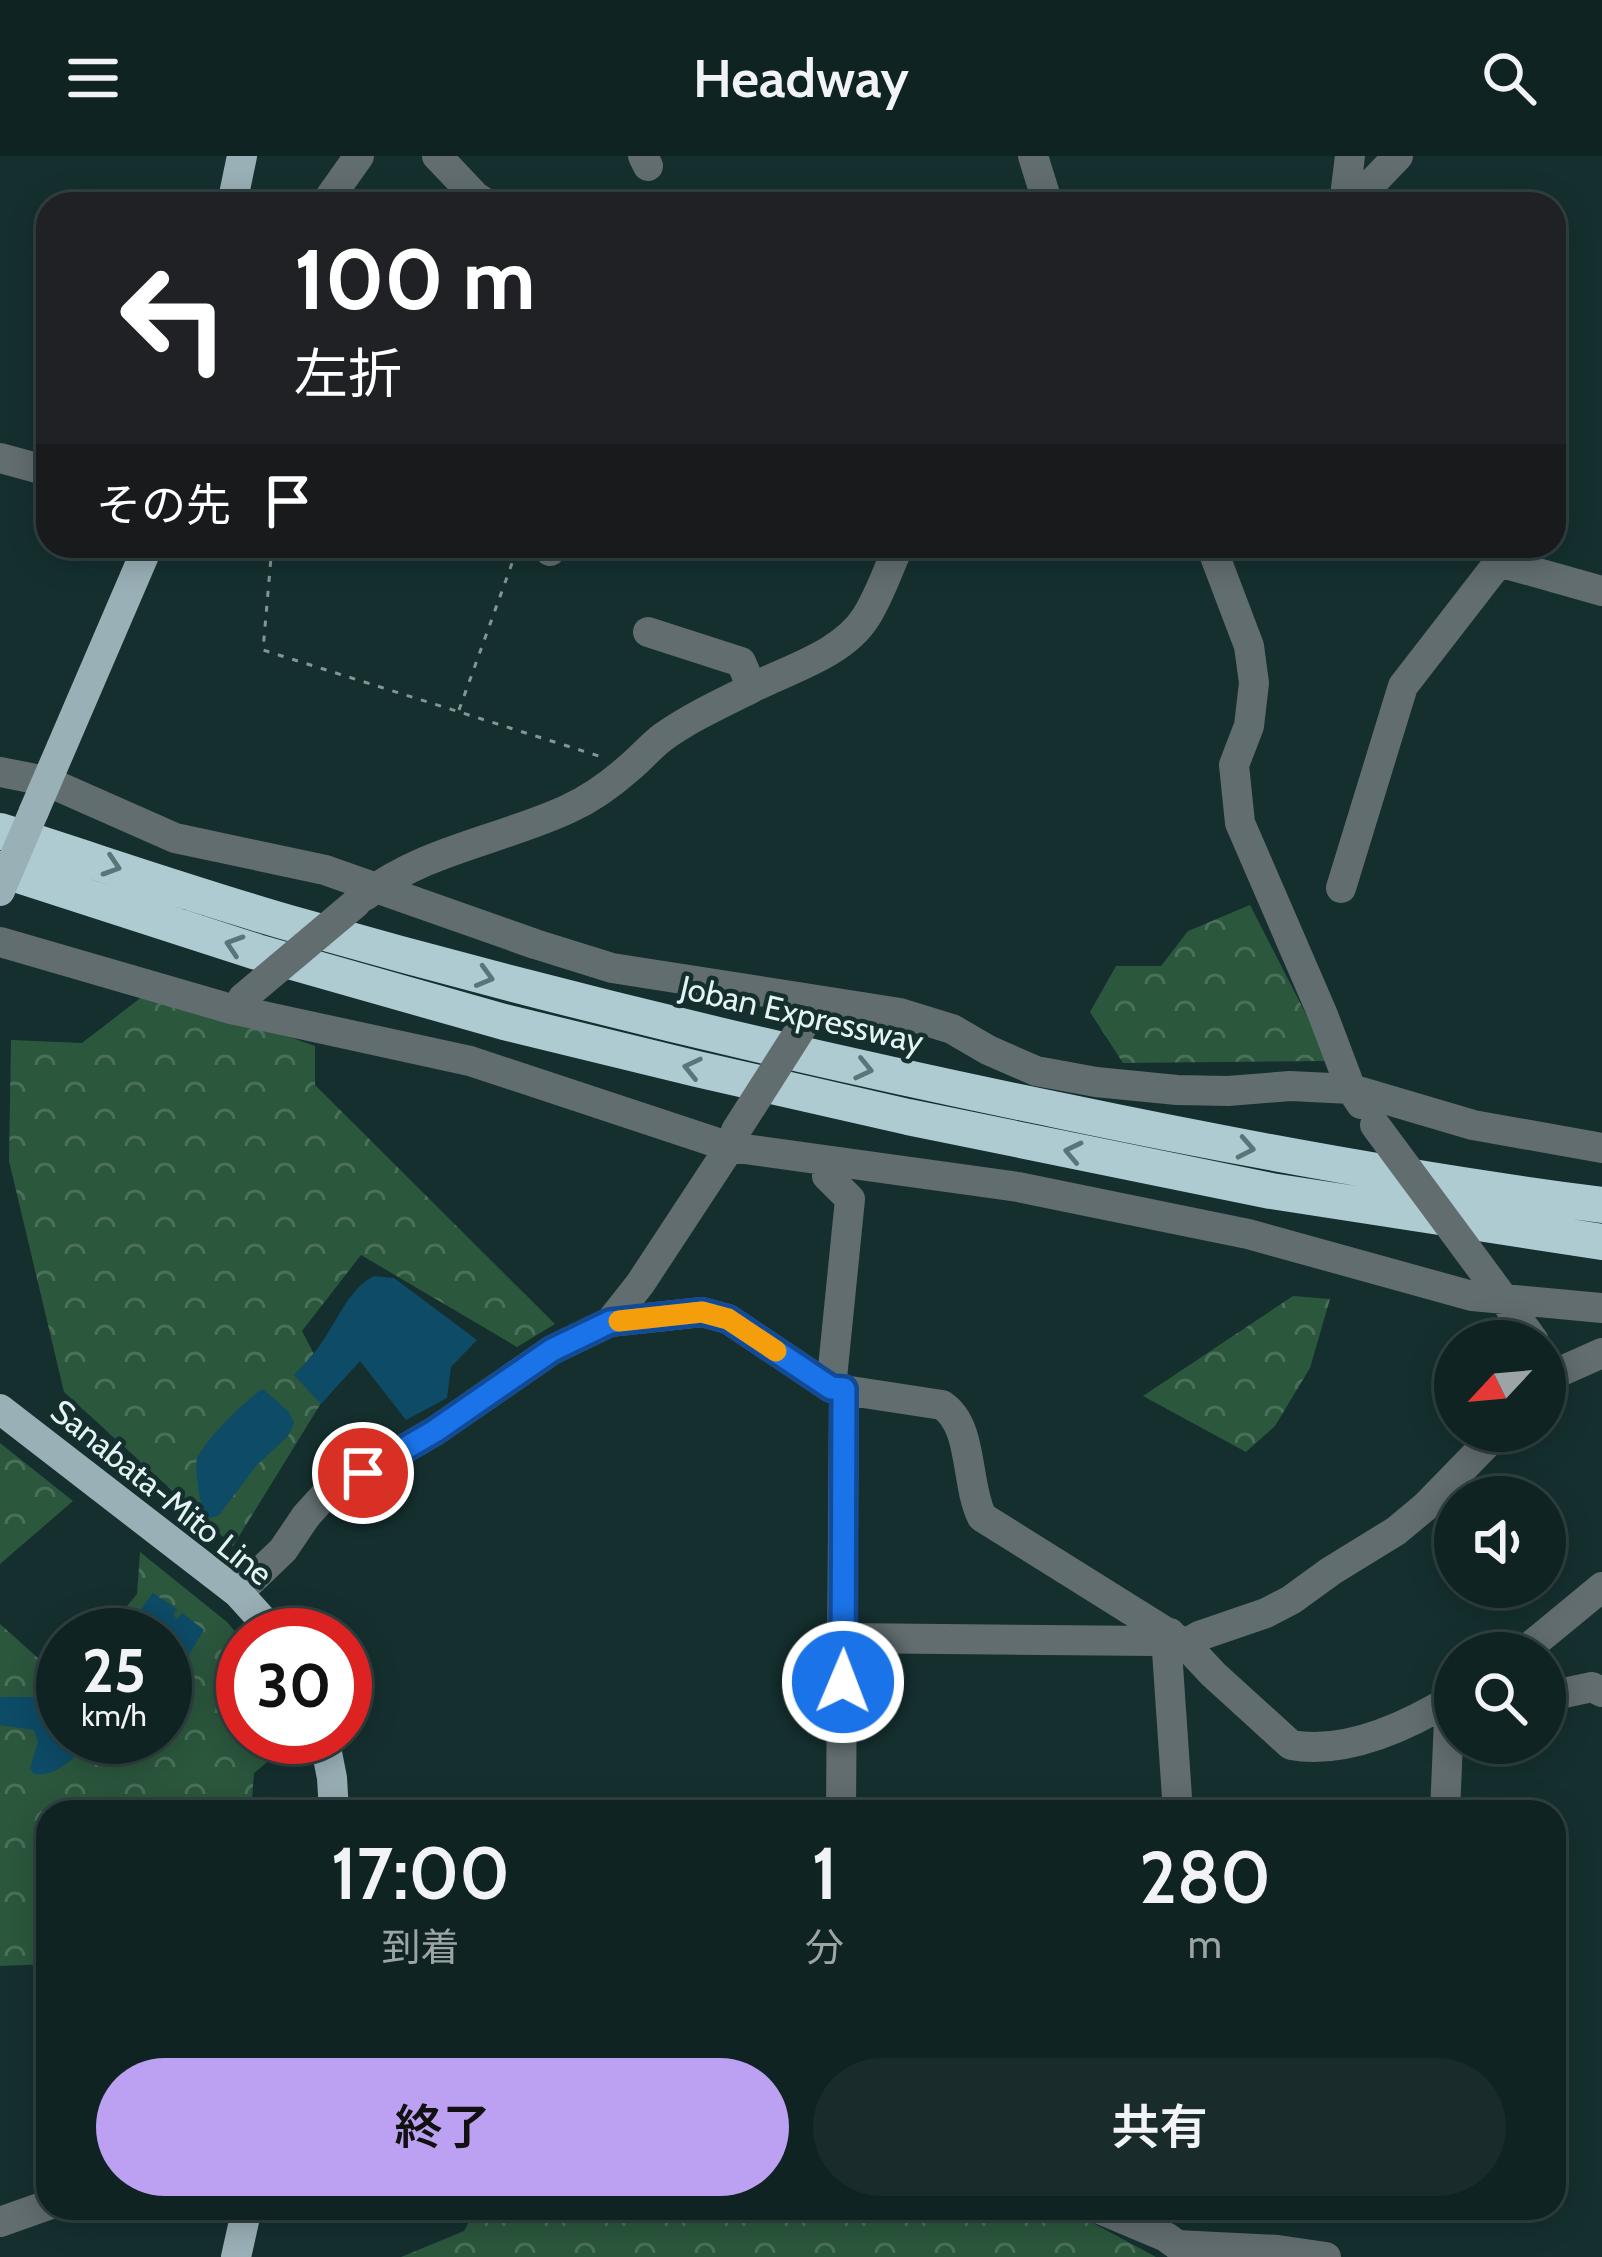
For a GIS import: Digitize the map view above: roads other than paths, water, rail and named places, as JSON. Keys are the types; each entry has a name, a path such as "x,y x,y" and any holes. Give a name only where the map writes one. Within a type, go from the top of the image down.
{"highway":[{"name":"Joban Expressway","path":"0,831 289,922 528,989 709,1033 1257,1150 1602,1205"},
{"path":"0,869 256,952 504,1022 698,1069 1249,1187 1602,1242"}],"main road":[{"path":"234,192 242,156"},
{"path":"0,891 143,558"},
{"name":"Sanabata-Mito Line","path":"0,1409 252,1608"},
{"path":"329,1764 333,1800"},
{"path":"236,2257 245,2220"}],"street":[{"path":"334,192 359,156"},
{"path":"437,156 471,192"},
{"path":"1034,156 1044,192"},
{"path":"1348,192 1350,156"},
{"path":"1360,192 1398,156"},
{"path":"0,458 36,468"},
{"path":"237,1003 365,896 456,848 567,810 596,794 660,739 693,718 825,652 867,616 894,558"},
{"path":"1216,558 1249,646 1254,683 1249,726 1234,766 1240,823 1351,1089 1518,1320"},
{"path":"1340,888 1403,686 1499,562 1602,591"},
{"path":"647,632 741,662 752,688"},
{"path":"0,772 46,781 176,838 325,870 365,896 612,968 813,1007 900,1013 952,1029 1036,1070 1177,1090 1351,1089 1473,1125 1602,1148"},
{"path":"0,941 470,1061 828,1161 1018,1186 1248,1234 1472,1296 1497,1291 1602,1308"},
{"path":"610,1322 640,1284 813,1007"},
{"path":"828,1161 827,1176 850,1198 837,1389 841,1800"},
{"path":"238,1593 283,1550 325,1495 435,1431 552,1350 610,1322 702,1312 728,1319 837,1389 942,1405 954,1413 962,1428 974,1501 982,1517 1178,1639 1291,1745 1308,1748 1368,1740 1434,1716"},
{"path":"1566,1366 1602,1353"},
{"path":"843,1638 1155,1641 1199,1636 1291,1600 1396,1532 1479,1452"},
{"path":"1547,1632 1602,1587"},
{"path":"1177,1800 1167,1652 1178,1639"},
{"path":"1566,1692 1592,1687 1602,1692"},
{"path":"1446,1800 1447,1764"},
{"path":"0,2222 36,2209"},
{"path":"1167,2223 1177,2246 1326,2257"}],"water":[{"path":"374,1276 394,1278 477,1340 451,1367 447,1398 406,1420 360,1361 321,1404 294,1375 320,1345 350,1297"},
{"path":"263,1389 289,1412 294,1423 288,1436 256,1466 219,1515 204,1516 197,1459 207,1442"},
{"path":"153,1593 176,1608 142,1608"},
{"path":"192,1621 204,1630 192,1650"},
{"path":"0,1697 36,1697 36,1736 34,1730 0,1725"},
{"path":"36,1748 36,1764 64,1764 43,1774 34,1774 30,1768"}]}
